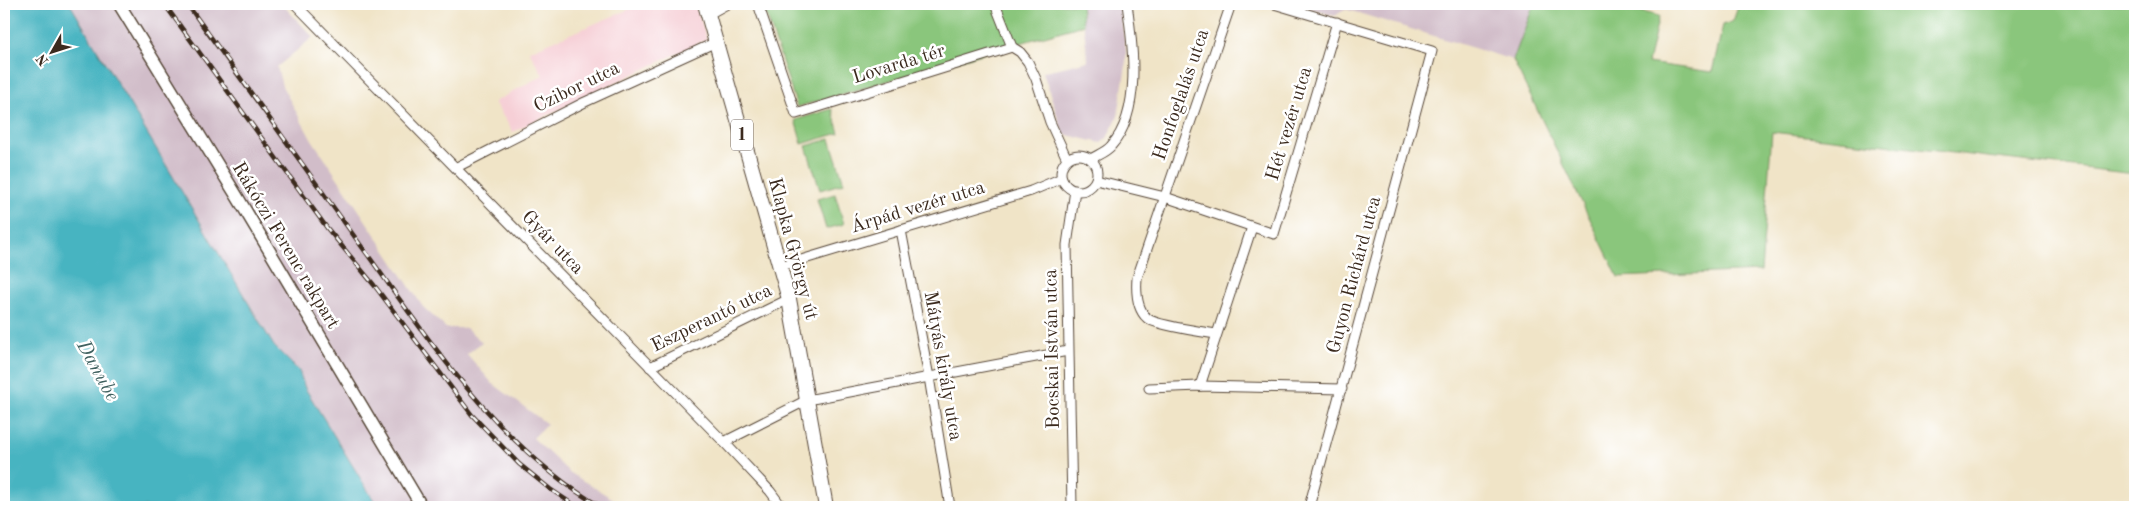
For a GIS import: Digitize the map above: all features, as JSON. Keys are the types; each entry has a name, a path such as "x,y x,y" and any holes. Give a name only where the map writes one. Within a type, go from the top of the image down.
{"main road":[{"name":"Klapka György út","path":"706,9 714,43 781,266 789,300 826,507"}],"street":[{"name":"Rákóczi Ferenc rakpart","path":"119,4 248,215 422,507"},
{"name":"Gyár utca","path":"295,4 457,167 724,442 770,491 782,507"},
{"path":"706,9 728,4"},
{"name":"Lovarda tér","path":"758,4 796,114 1012,47"},
{"path":"995,4 1012,47 1020,52 1028,62 1036,79 1050,122 1067,159"},
{"path":"1091,159 1110,148 1118,136 1128,109 1133,80 1133,45 1127,4"},
{"name":"Honfoglalás utca","path":"1216,334 1151,321 1142,311 1136,296 1136,278 1231,4"},
{"path":"1274,4 1337,22"},
{"name":"Guyon Richárd utca","path":"1309,507 1432,51 1337,22"},
{"name":"Hét vezér utca","path":"1252,227 1274,234 1337,22"},
{"name":"Czibor utca","path":"457,167 585,102 714,43"},
{"path":"1076,155 1084,155 1091,159 1097,169 1096,180 1087,189 1075,190 1069,188 1062,178 1061,170 1067,159 1076,155"},
{"name":"Árpád vezér utca","path":"781,266 1030,191 1062,178"},
{"path":"1096,180 1165,197 1252,227 1200,386"},
{"name":"Bocskai István utca","path":"1072,507 1067,245 1075,190"},
{"name":"Mátyás király utca","path":"901,230 929,377 950,507"},
{"name":"Eszperantó utca","path":"650,367 789,300"},
{"path":"724,442 807,400 1068,351"},
{"path":"1149,388 1200,386 1342,389"}],"shaded area":[{"path":"70,4 282,4 313,37 277,67 282,86 309,135 423,307 446,328 466,328 482,342 467,354 492,383 547,424 533,438 569,472 626,507 378,507 305,388 299,371 274,346"},
{"path":"642,4 695,4 707,39 513,132 494,102 543,75 529,51"},
{"path":"1081,4 1119,4 1126,50 1126,65 1118,116 1107,138 1101,143 1063,134 1043,72 1088,61"},
{"path":"1295,4 1534,4 1513,60 1345,9 1335,16"}],"green space":[{"path":"763,4 1081,4 1083,25 797,107"},
{"path":"1534,4 1607,4 1659,16 1648,63 1712,72 1723,25 1733,21 1739,4 2135,4 2135,174 1772,132 1761,271 1618,277 1513,60"},
{"path":"832,109 839,133 802,144 795,120"},
{"path":"830,139 844,183 820,190 806,146"},
{"path":"835,194 844,224 826,229 817,199"},
{"path":"2135,502 2135,507 2081,507 2080,503"}],"water":[{"name":"Danube","path":"4,4 70,4 274,346 299,371 305,388 378,507 4,507"}],"railway":[{"path":"187,4 414,319 468,390 529,454 564,482 601,507"},
{"path":"165,5 327,228 374,285 472,415 519,464 550,489 577,507"}]}
